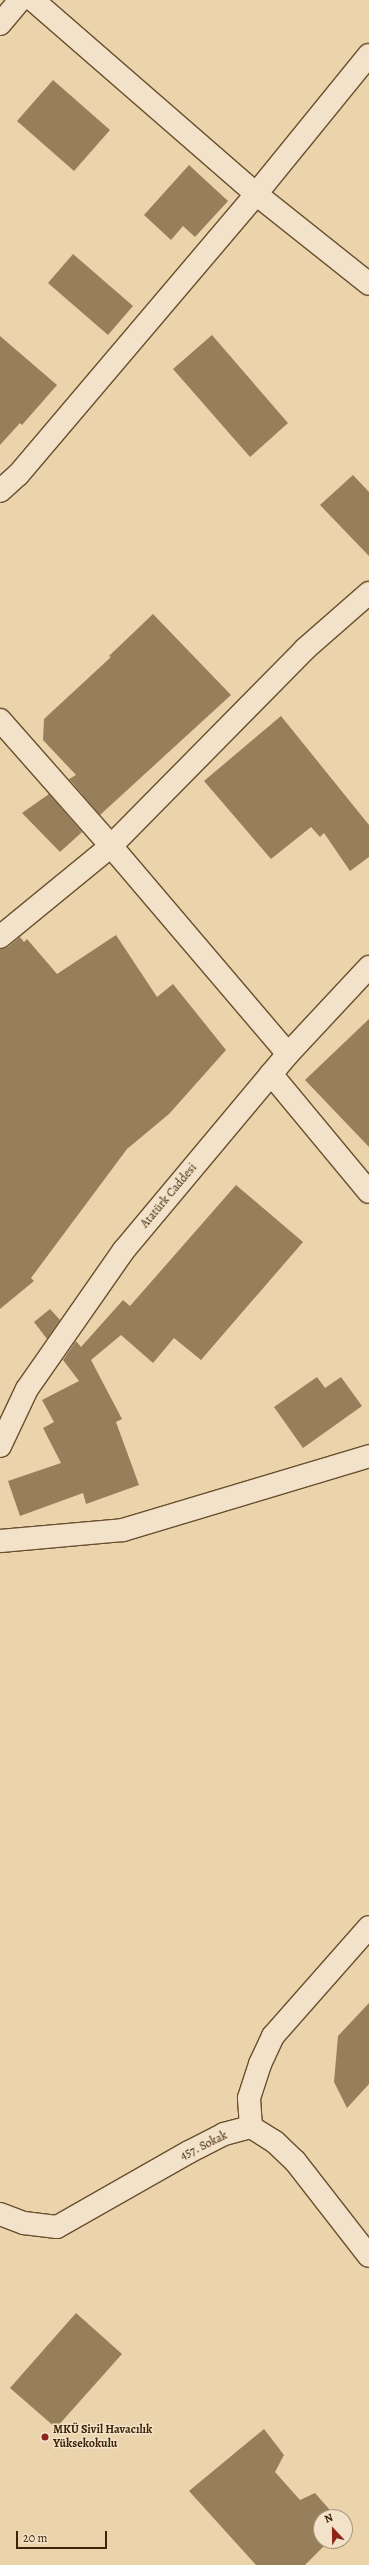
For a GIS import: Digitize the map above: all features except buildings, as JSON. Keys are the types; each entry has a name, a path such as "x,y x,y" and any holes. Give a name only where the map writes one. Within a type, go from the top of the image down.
{"street":[{"path":"0,24 20,0"},
{"path":"33,0 256,194 369,284"},
{"path":"0,491 18,475 256,194 369,55"},
{"path":"0,937 111,846 305,649 369,593"},
{"path":"0,720 111,846 288,1054"},
{"name":"Atatürk Caddesi","path":"0,1446 27,1389 124,1250 288,1054 369,967"},
{"path":"271,1074 369,1192"},
{"path":"0,1541 123,1530 369,1456"},
{"path":"369,1928 273,2036 260,2064 249,2098 251,2127 275,2142 295,2161 369,2256"},
{"name":"457. Sokak","path":"0,2214 24,2224 57,2227 224,2134 251,2127"}],"place":[{"name":"MKÜ Sivil Havacılık Yüksekokulu","path":"45,2437"}]}
